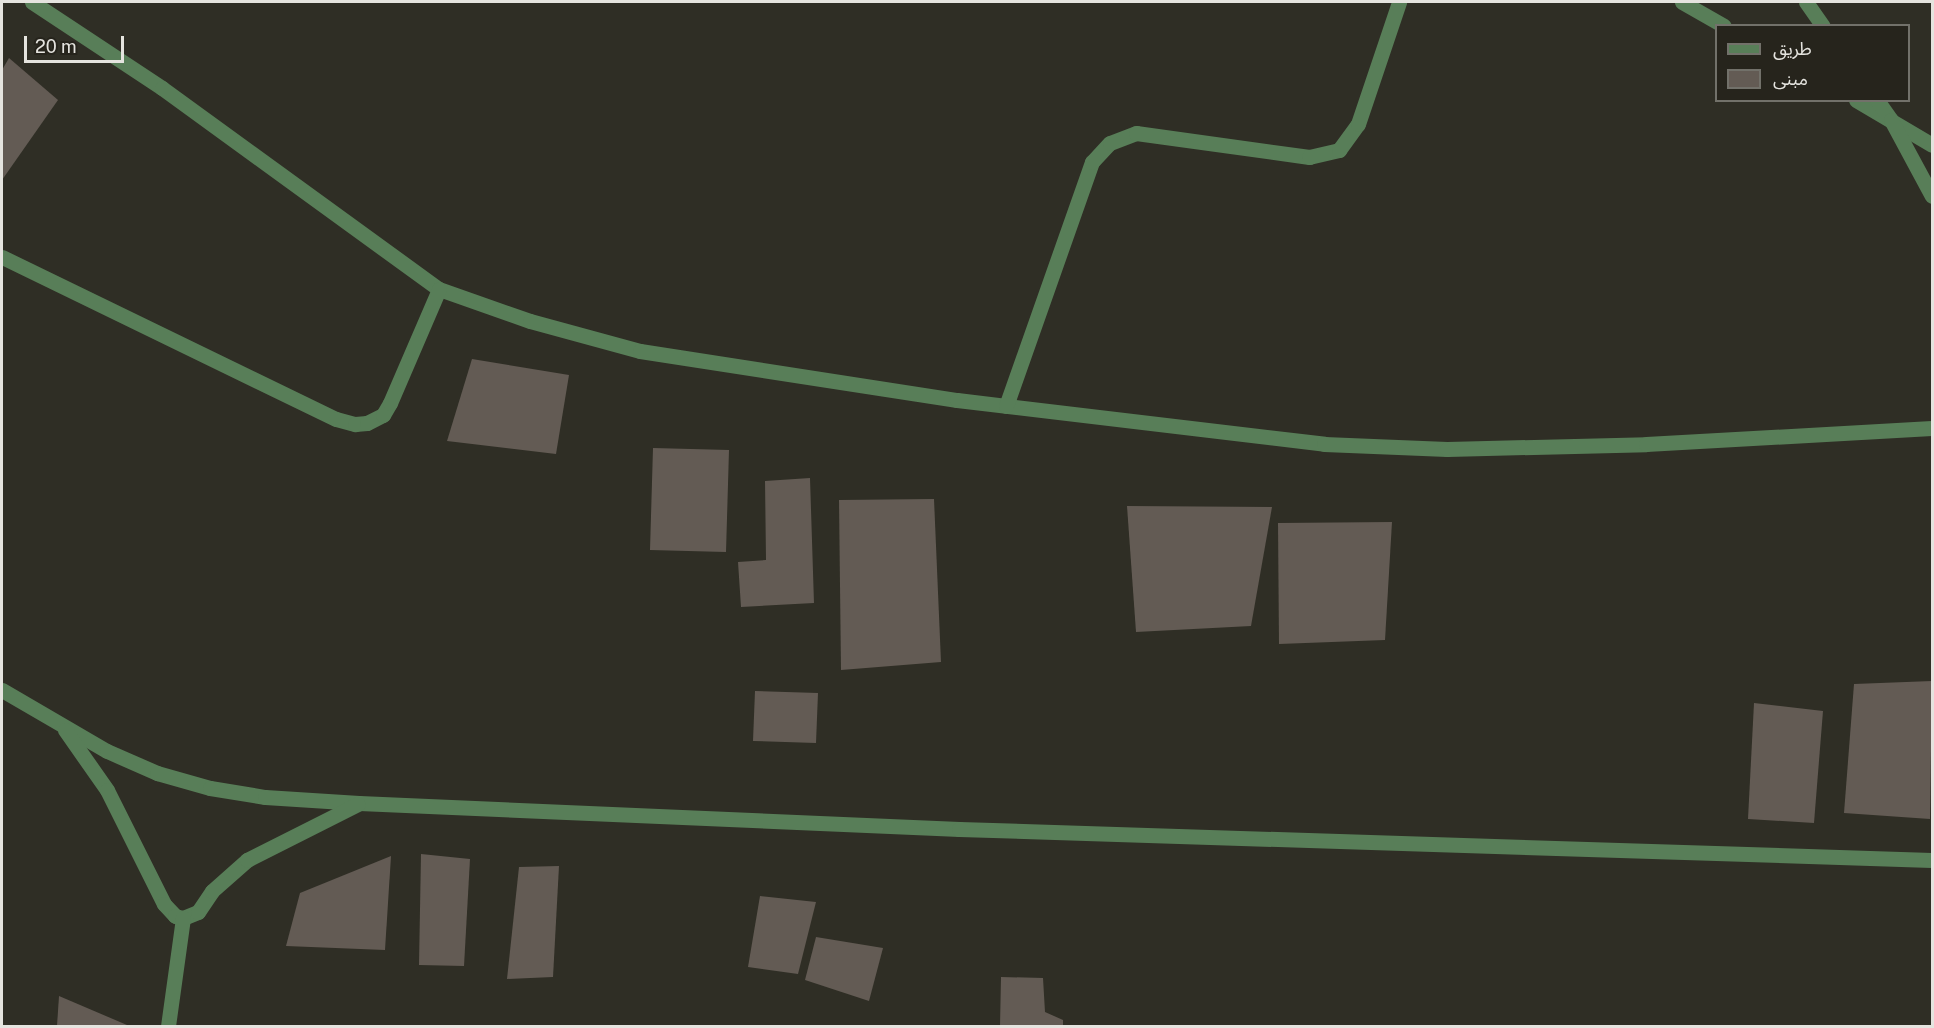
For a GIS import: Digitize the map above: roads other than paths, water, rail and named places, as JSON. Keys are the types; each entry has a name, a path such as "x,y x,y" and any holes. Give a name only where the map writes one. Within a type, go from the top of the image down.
{"street":[{"path":"32,2 162,88 440,289 530,321 640,351 1006,406 1324,444 1447,449 1646,444 1932,428"},
{"path":"1006,406 1092,162 1110,142 1136,133 1309,157 1339,150 1358,124 1399,2"},
{"path":"1682,2 1720,24"},
{"path":"1806,2 1822,24"},
{"path":"1860,102 1932,145"},
{"path":"1878,102 1891,120 1932,196"},
{"path":"2,257 336,418 356,424 367,423 383,415 390,404 440,289"},
{"path":"2,690 107,751 157,773 210,788 265,797 359,804 959,829 1932,860"},
{"path":"60,723 106,790 168,910 183,918 198,912 212,891 247,860 359,804"},
{"path":"168,1026 183,918"}]}
